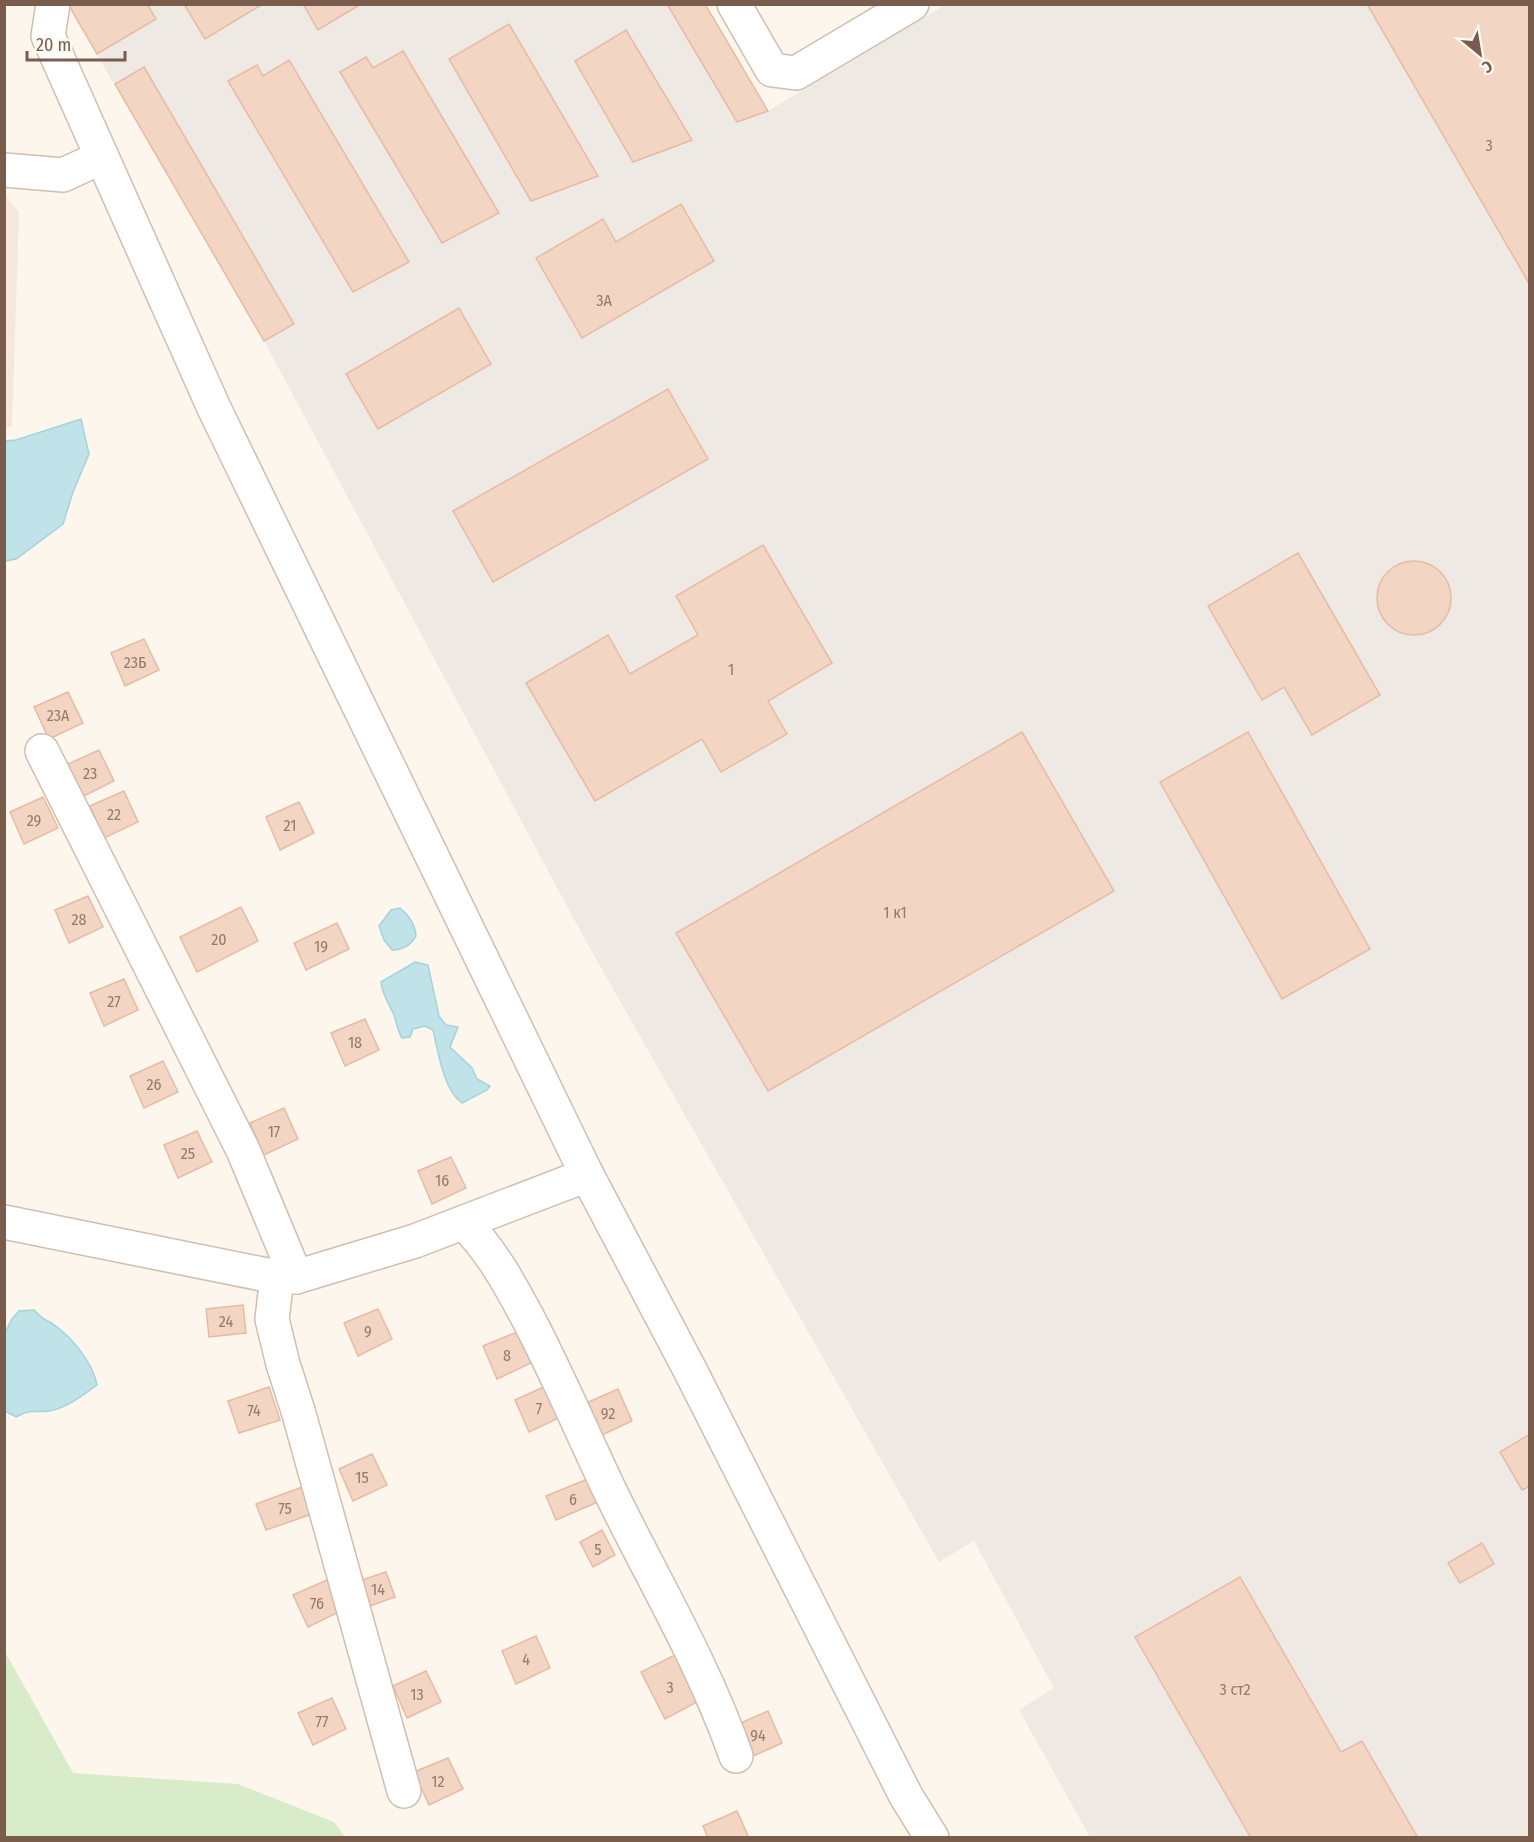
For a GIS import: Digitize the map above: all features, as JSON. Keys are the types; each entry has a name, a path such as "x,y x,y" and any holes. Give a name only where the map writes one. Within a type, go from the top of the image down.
{"lane":[{"path":"53,4 48,36 214,408 587,1175 694,1378 906,1796 932,1838"},
{"path":"734,4 772,70 796,73 912,4"},
{"path":"4,170 63,175 102,157"},
{"path":"42,751 243,1150 287,1277 272,1319 283,1364 404,1791"},
{"path":"4,1222 287,1277 415,1241 587,1175"},
{"path":"464,1222 480,1239 508,1280 537,1336 610,1491 681,1630 725,1724 736,1756"}],"shaded area":[{"path":"68,5 705,5 768,111 945,5 1529,5 1529,1837 1090,1837 1019,1710 1054,1688 974,1541 939,1562 583,936 264,341"},
{"path":"5,195 19,212 12,427 4,427"}],"green space":[{"path":"4,1650 73,1773 238,1784 334,1822 345,1837 5,1837"}],"water":[{"path":"81,419 89,454 63,524 16,559 5,561 5,441 16,440"},
{"path":"400,908 411,921 416,936 406,947 392,950 384,940 379,926 391,910"},
{"path":"415,962 428,965 439,1016 446,1025 458,1027 450,1047 472,1068 477,1079 490,1086 487,1090 462,1103 450,1089 446,1079 433,1030 425,1026 413,1029 410,1037 402,1038 383,991 381,982"},
{"path":"34,1310 60,1329 74,1343 91,1368 97,1385 62,1407 49,1411 29,1412 16,1417 5,1411 5,1333 19,1311"}],"building":[{"path":"68,4 147,4 156,19 97,54"},
{"path":"184,4 261,4 261,5 205,39"},
{"path":"303,4 361,4 318,30"},
{"path":"667,4 705,4 768,111 737,122"},
{"path":"1367,4 1530,4 1530,285"},
{"path":"509,24 598,176 531,201 449,59"},
{"path":"626,30 692,140 633,162 575,61"},
{"path":"403,51 499,213 442,243 340,72 366,57 373,68"},
{"path":"289,60 409,262 353,292 228,81 257,65 263,76"},
{"path":"144,67 294,324 264,341 115,84"},
{"path":"681,204 714,261 582,338 536,258 603,219 616,242"},
{"path":"459,308 491,364 378,429 346,374"},
{"path":"668,389 708,459 493,582 453,511"},
{"path":"763,545 832,663 768,701 787,734 721,772 702,739 595,801 526,683 608,635 630,674 698,635 676,596"},
{"path":"1298,553 1380,695 1312,735 1284,687 1262,700 1208,606"},
{"path":"1407,561 1421,561 1435,567 1445,577 1451,591 1451,605 1445,619 1435,629 1421,635 1407,635 1393,629 1383,619 1377,605 1377,591 1383,577 1393,567"},
{"path":"144,639 159,670 125,686 111,653"},
{"path":"68,692 83,723 49,739 34,707"},
{"path":"1022,732 1114,891 768,1091 676,933"},
{"path":"1248,732 1370,949 1282,999 1160,782"},
{"path":"99,750 114,781 80,798 66,765"},
{"path":"124,791 138,822 104,838 90,806"},
{"path":"43,797 58,828 24,844 10,812"},
{"path":"299,802 314,833 280,850 266,817"},
{"path":"88,896 103,927 69,943 55,910"},
{"path":"241,907 258,941 197,972 180,937"},
{"path":"337,923 349,949 306,970 294,943"},
{"path":"124,979 138,1010 104,1026 90,993"},
{"path":"365,1019 379,1050 345,1066 331,1033"},
{"path":"163,1061 178,1092 144,1108 130,1076"},
{"path":"284,1108 298,1139 264,1155 250,1123"},
{"path":"197,1131 212,1162 178,1178 164,1145"},
{"path":"451,1157 466,1188 432,1204 418,1171"},
{"path":"243,1305 246,1333 209,1337 206,1309"},
{"path":"378,1309 392,1339 358,1356 344,1323"},
{"path":"517,1332 531,1363 497,1379 483,1346"},
{"path":"548,1385 563,1416 529,1432 515,1400"},
{"path":"269,1387 280,1420 239,1433 228,1401"},
{"path":"618,1389 632,1421 598,1437 584,1404"},
{"path":"1530,1434 1530,1486 1522,1490 1500,1452"},
{"path":"372,1454 387,1485 353,1501 339,1469"},
{"path":"590,1478 600,1501 556,1520 546,1496"},
{"path":"305,1486 315,1513 266,1530 256,1504"},
{"path":"602,1530 615,1555 593,1567 580,1542"},
{"path":"1482,1543 1494,1564 1460,1583 1448,1563"},
{"path":"386,1572 395,1597 370,1606 362,1580"},
{"path":"1240,1577 1341,1752 1362,1741 1418,1838 1251,1838 1135,1637"},
{"path":"327,1580 341,1611 308,1627 293,1595"},
{"path":"536,1636 550,1668 516,1684 502,1651"},
{"path":"675,1655 699,1701 665,1719 641,1672"},
{"path":"426,1671 441,1702 407,1718 393,1686"},
{"path":"332,1698 346,1729 313,1745 298,1713"},
{"path":"768,1711 782,1743 749,1758 734,1726"},
{"path":"448,1758 463,1789 429,1805 414,1772"},
{"path":"737,1811 749,1838 708,1838 703,1826"}]}
